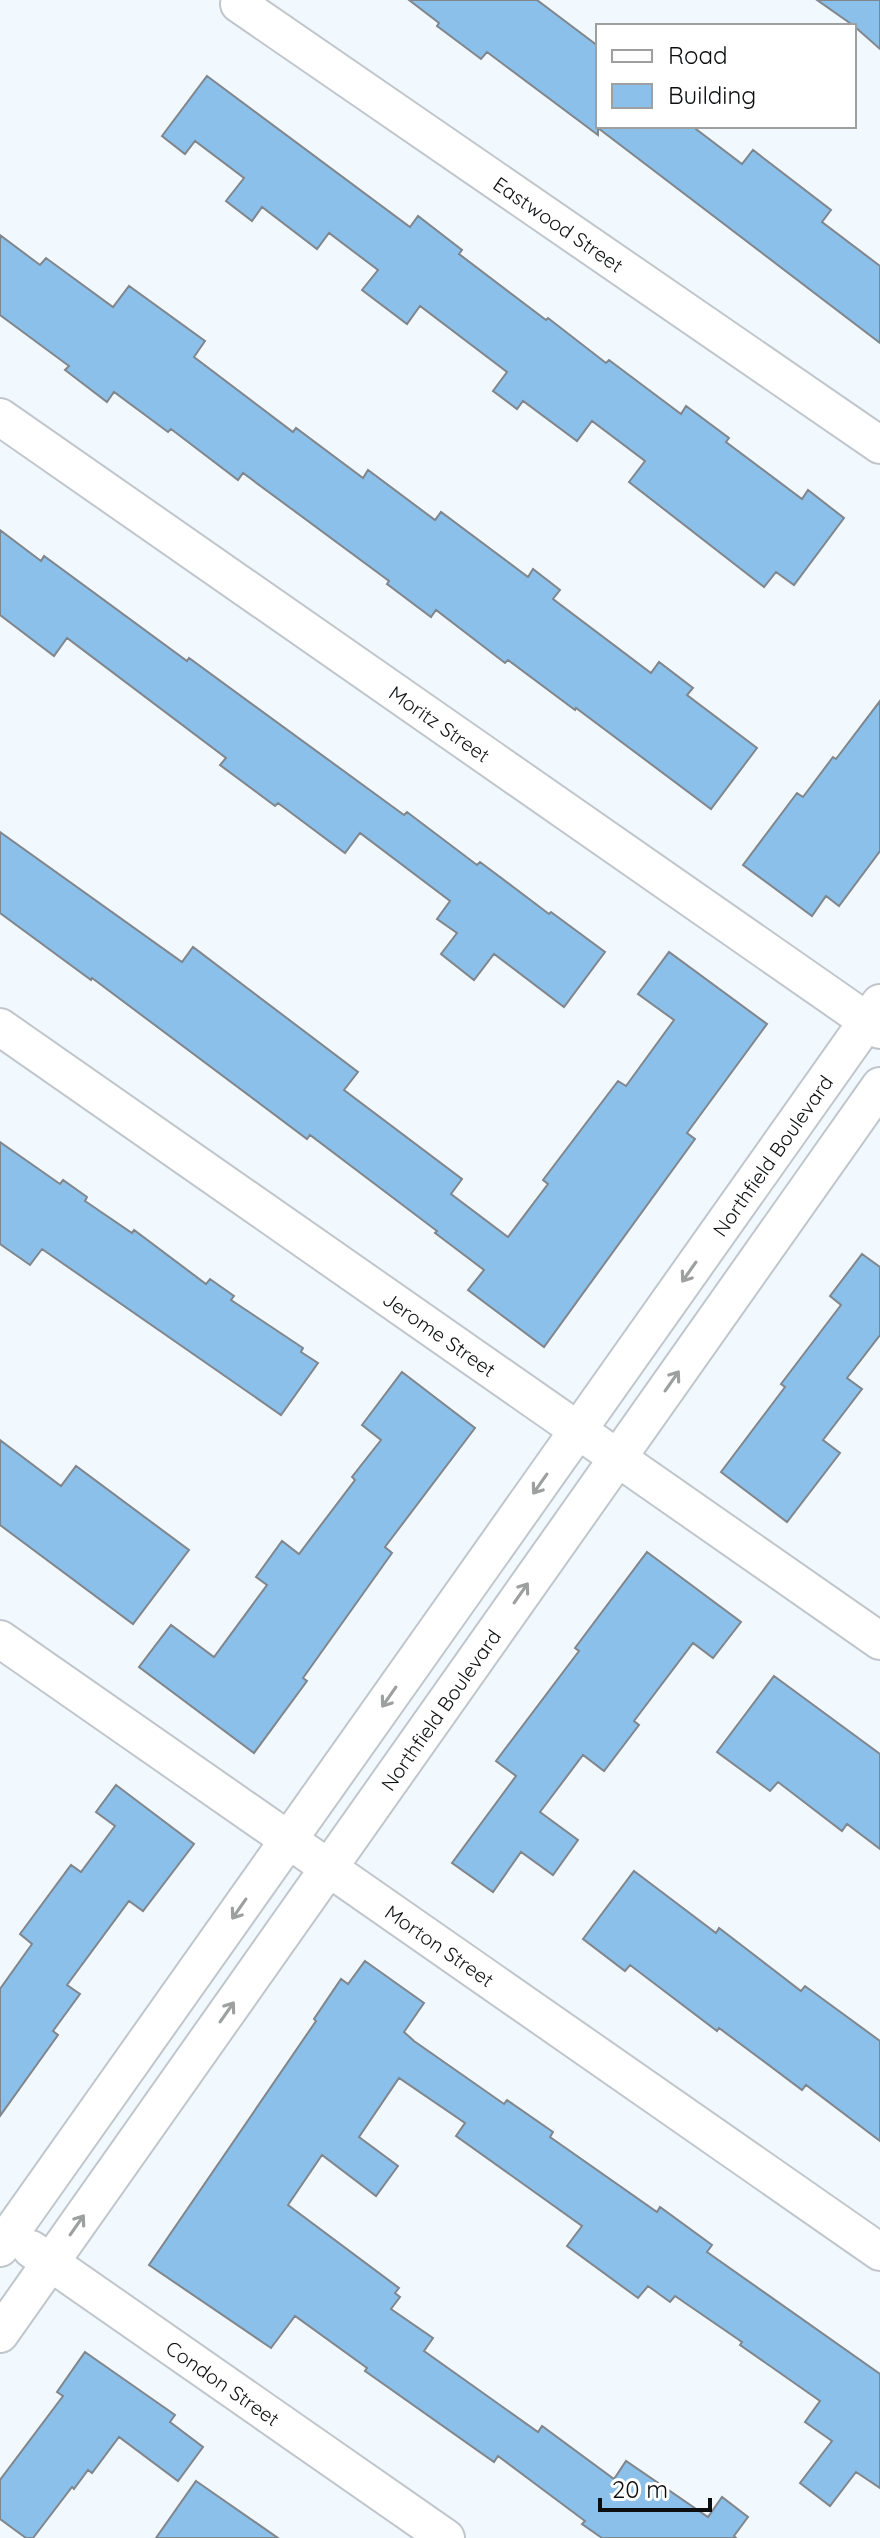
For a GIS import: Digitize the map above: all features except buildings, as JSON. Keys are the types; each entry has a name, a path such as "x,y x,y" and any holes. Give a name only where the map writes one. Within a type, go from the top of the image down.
{"street":[{"name":"Eastwood Street","path":"239,4 880,445"},
{"name":"Moritz Street","path":"0,417 876,1018"},
{"name":"Northfield Boulevard","path":"3,2236 876,1018"},
{"name":"Jerome Street","path":"0,1027 880,1641"},
{"name":"Northfield Boulevard","path":"0,2334 880,1086"},
{"name":"Morton Street","path":"0,1639 880,2252"},
{"name":"Condon Street","path":"3,2236 51,2263 446,2538"}]}
